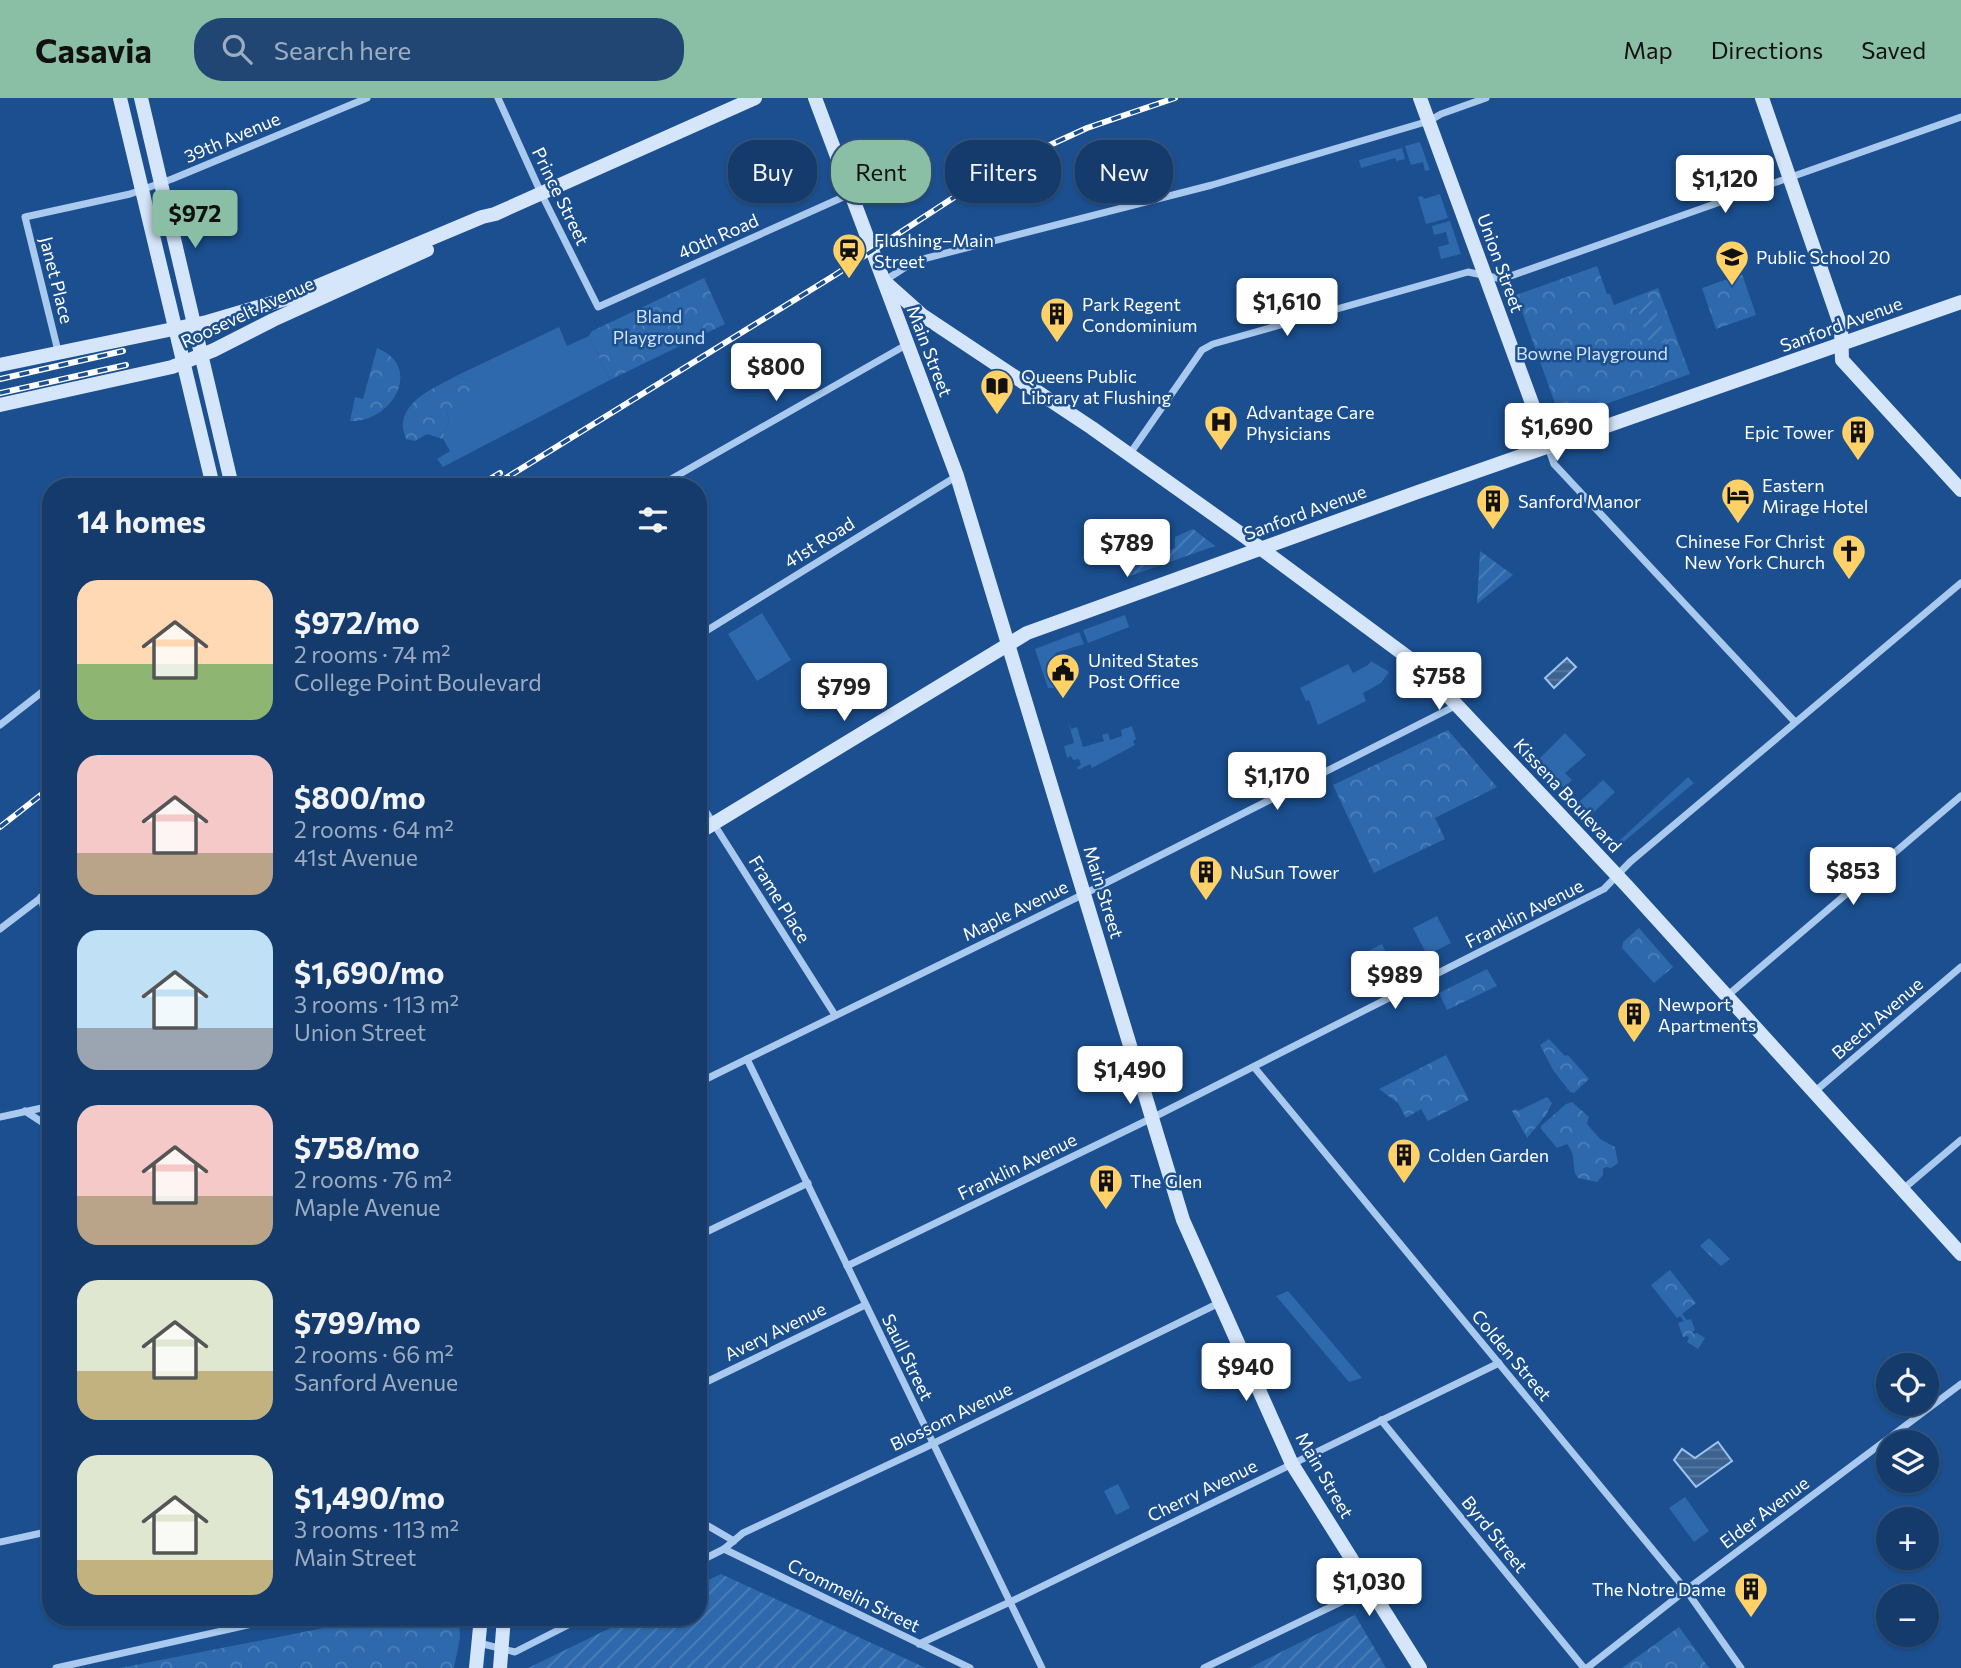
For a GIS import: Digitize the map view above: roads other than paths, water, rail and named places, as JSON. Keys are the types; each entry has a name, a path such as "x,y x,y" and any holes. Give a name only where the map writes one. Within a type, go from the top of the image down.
{"main road":[{"path":"120,98 212,478"},
{"path":"141,98 230,478"},
{"name":"Roosevelt Avenue","path":"0,365 194,325 289,298 482,217 495,214 755,98"},
{"name":"Main Street","path":"816,98 831,140"},
{"name":"Union Street","path":"1420,98 1548,447"},
{"path":"1762,98 1841,327 1842,360 1961,490"},
{"name":"Main Street","path":"855,203 957,476 1183,1220 1292,1464 1420,1668"},
{"name":"Roosevelt Avenue","path":"0,405 183,363 485,224 495,214"},
{"name":"Kissena Boulevard","path":"884,281 922,315 1040,392 1421,667 1617,875 1961,1254"},
{"name":"Sanford Avenue","path":"707,828 1027,633 1961,302"},
{"path":"476,1668 480,1626"},
{"path":"500,1668 504,1626"}],"street":[{"name":"39th Avenue","path":"25,217 142,190 367,98"},
{"name":"Prince Street","path":"498,98 541,193 598,307"},
{"path":"884,281 915,261 1212,185 1429,121 1486,98"},
{"path":"1129,455 1202,350 1213,344 1468,272 1502,279 1961,117"},
{"name":"40th Road","path":"598,307 831,202"},
{"name":"Janet Place","path":"25,217 58,351"},
{"path":"673,478 906,345"},
{"name":"Union Street","path":"1548,447 1554,464 1795,722"},
{"name":"41st Road","path":"707,630 957,476"},
{"name":"Franklin Avenue","path":"847,1266 1152,1118 1604,890 1617,875 1961,583"},
{"path":"0,725 42,692"},
{"name":"Maple Avenue","path":"707,1079 1084,894 1457,705"},
{"path":"1726,997 1961,796"},
{"name":"Frame Place","path":"707,814 835,1016"},
{"path":"0,929 41,897 42,901"},
{"name":"Beech Avenue","path":"1813,1093 1961,967"},
{"name":"Saull Street","path":"747,1059 1042,1668"},
{"name":"Colden Street","path":"1254,1067 1686,1590 1741,1668"},
{"path":"0,1117 42,1107"},
{"path":"25,1111 42,1122"},
{"path":"1902,1191 1961,1140"},
{"path":"707,1232 807,1183"},
{"name":"Blossom Avenue","path":"707,1558 724,1549 743,1533 1219,1303"},
{"name":"Avery Avenue","path":"707,1382 865,1305"},
{"name":"Cherry Avenue","path":"919,1644 1499,1363"},
{"name":"Elder Avenue","path":"1586,1668 1961,1384"},
{"name":"Byrd Street","path":"1381,1420 1586,1668"},
{"path":"707,1525 734,1541"},
{"path":"0,1542 42,1533"},
{"name":"Crommelin Street","path":"724,1549 971,1668"},
{"path":"1204,1668 1370,1587"},
{"path":"56,1668 244,1626"},
{"path":"479,1643 515,1652 566,1626"}],"railway":[{"path":"506,478 1013,162 1087,128 1175,98"},
{"path":"0,379 123,351"},
{"path":"0,393 126,365"},
{"path":"492,478 500,473"},
{"path":"0,827 42,794"}],"place":[{"name":"Flushing–Main Street","path":"849,280"},
{"name":"Public School 20","path":"1732,287"},
{"name":"Park Regent Condominium","path":"1057,344"},
{"name":"Queens Public Library at Flushing","path":"997,416"},
{"name":"Advantage Care Physicians","path":"1221,452"},
{"name":"Epic Tower","path":"1858,462"},
{"name":"Eastern Mirage Hotel","path":"1738,525"},
{"name":"Sanford Manor","path":"1493,531"},
{"name":"Chinese For Christ New York Church","path":"1849,581"},
{"name":"United States Post Office","path":"1063,700"},
{"name":"NuSun Tower","path":"1206,902"},
{"name":"Newport Apartments","path":"1634,1044"},
{"name":"Colden Garden","path":"1404,1185"},
{"name":"The Glen","path":"1106,1211"},
{"name":"The Notre Dame","path":"1751,1619"}],"park label":[{"name":"Bland Playground","path":"659,326"},
{"name":"Bowne Playground","path":"1592,353"}]}
